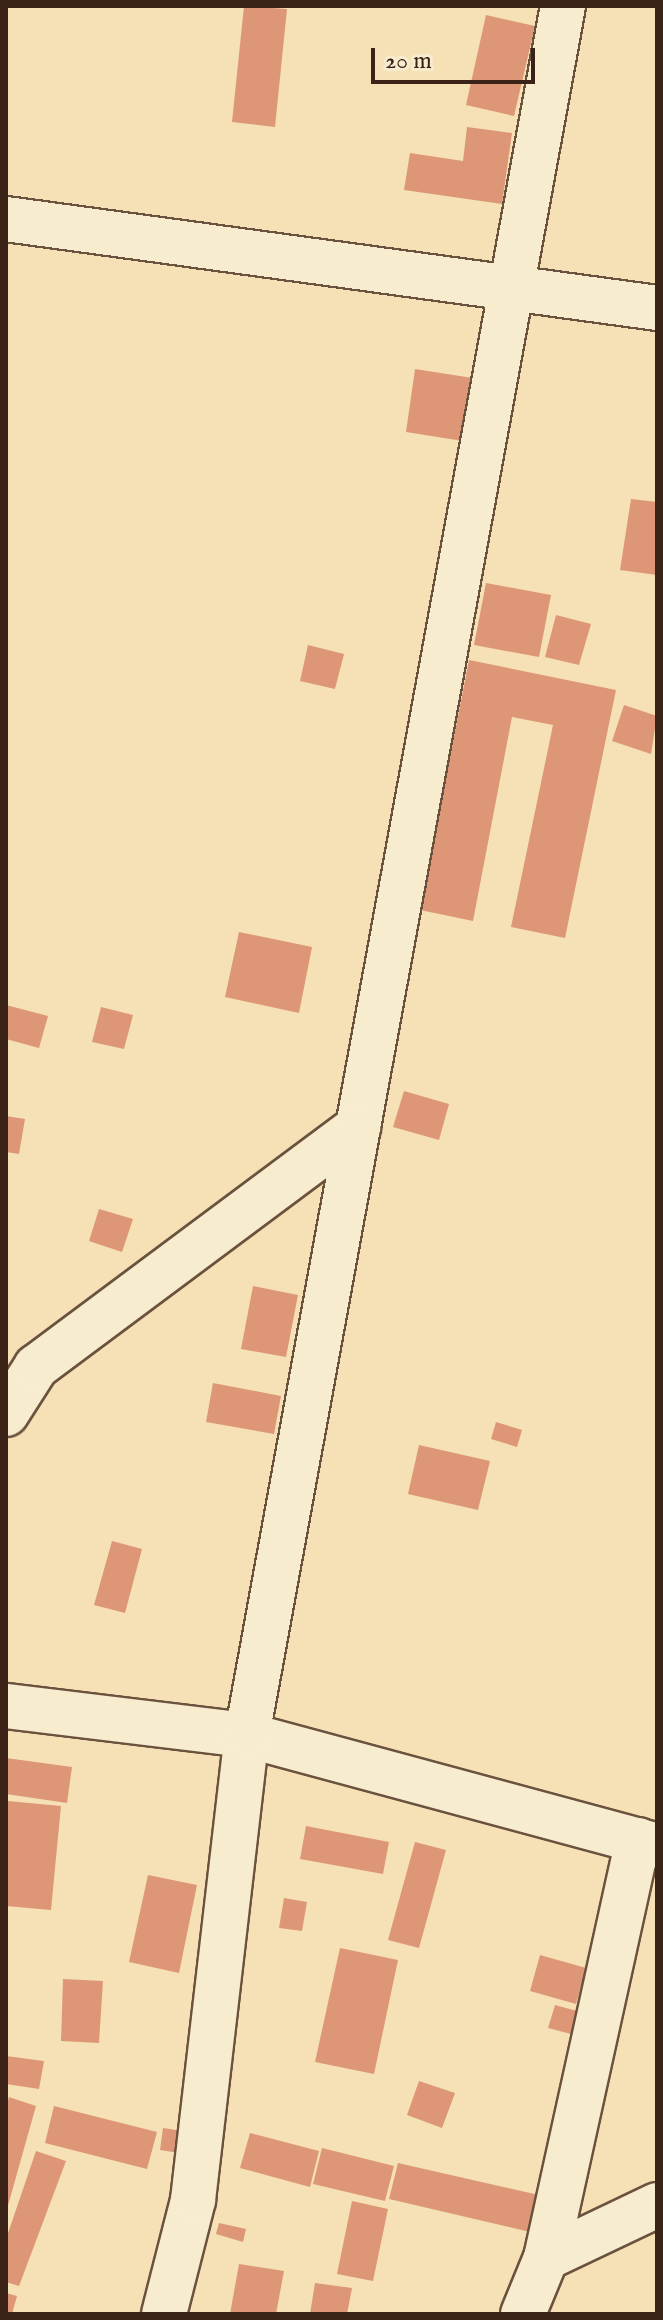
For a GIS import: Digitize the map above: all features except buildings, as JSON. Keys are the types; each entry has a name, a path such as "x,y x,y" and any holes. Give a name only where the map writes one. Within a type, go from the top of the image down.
{"street":[{"path":"164,2314 193,2200 247,1735 516,287 563,6"},
{"path":"6,219 657,308"},
{"path":"6,1414 36,1367 358,1127"},
{"path":"6,1706 247,1735 647,1843 546,2258 523,2314"},
{"path":"546,2258 657,2205"}]}
